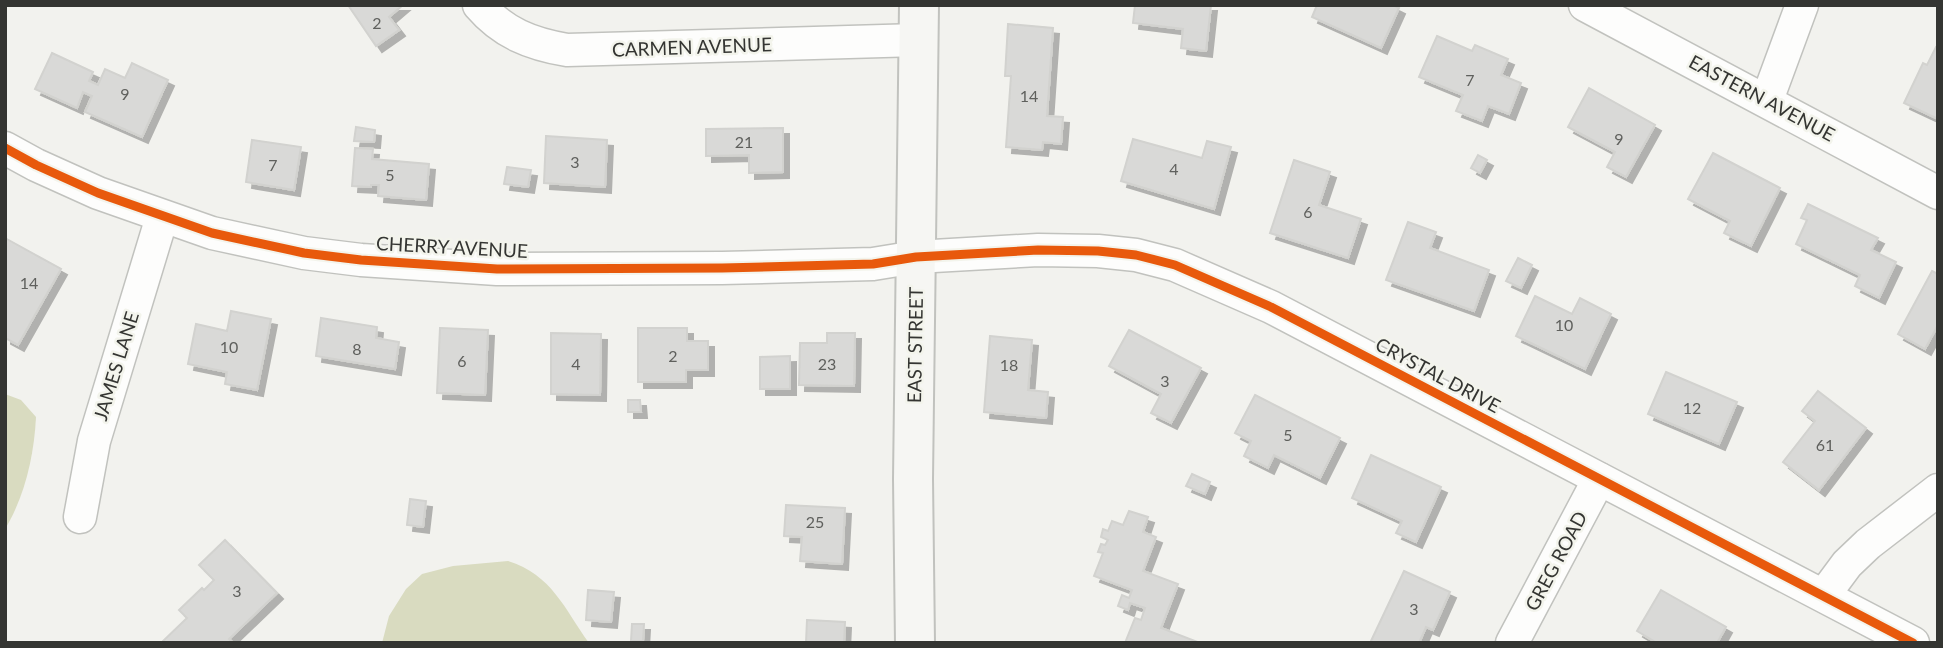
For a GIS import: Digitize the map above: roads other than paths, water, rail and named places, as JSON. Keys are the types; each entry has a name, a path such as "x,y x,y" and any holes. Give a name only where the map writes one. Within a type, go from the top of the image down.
{"main road":[{"name":"EAST STREET","path":"915,643 913,479 919,23"}],"street":[{"name":"CARMEN AVENUE","path":"479,5 512,34 528,41 567,50 919,23"},
{"name":"EASTERN AVENUE","path":"1585,5 1938,192"},
{"path":"1767,100 1802,5"},
{"name":"CHERRY AVENUE","path":"5,148 73,182 162,217 212,233 304,253 428,266 497,269 873,264 916,257"},
{"name":"JAMES LANE","path":"80,517 94,441 162,217"},
{"name":"CRYSTAL DRIVE","path":"916,257 1038,250 1098,251 1136,255 1175,265 1260,301 1913,643"},
{"name":"GREG ROAD","path":"1512,643 1599,479"},
{"path":"1824,595 1862,549 1938,490"}]}
